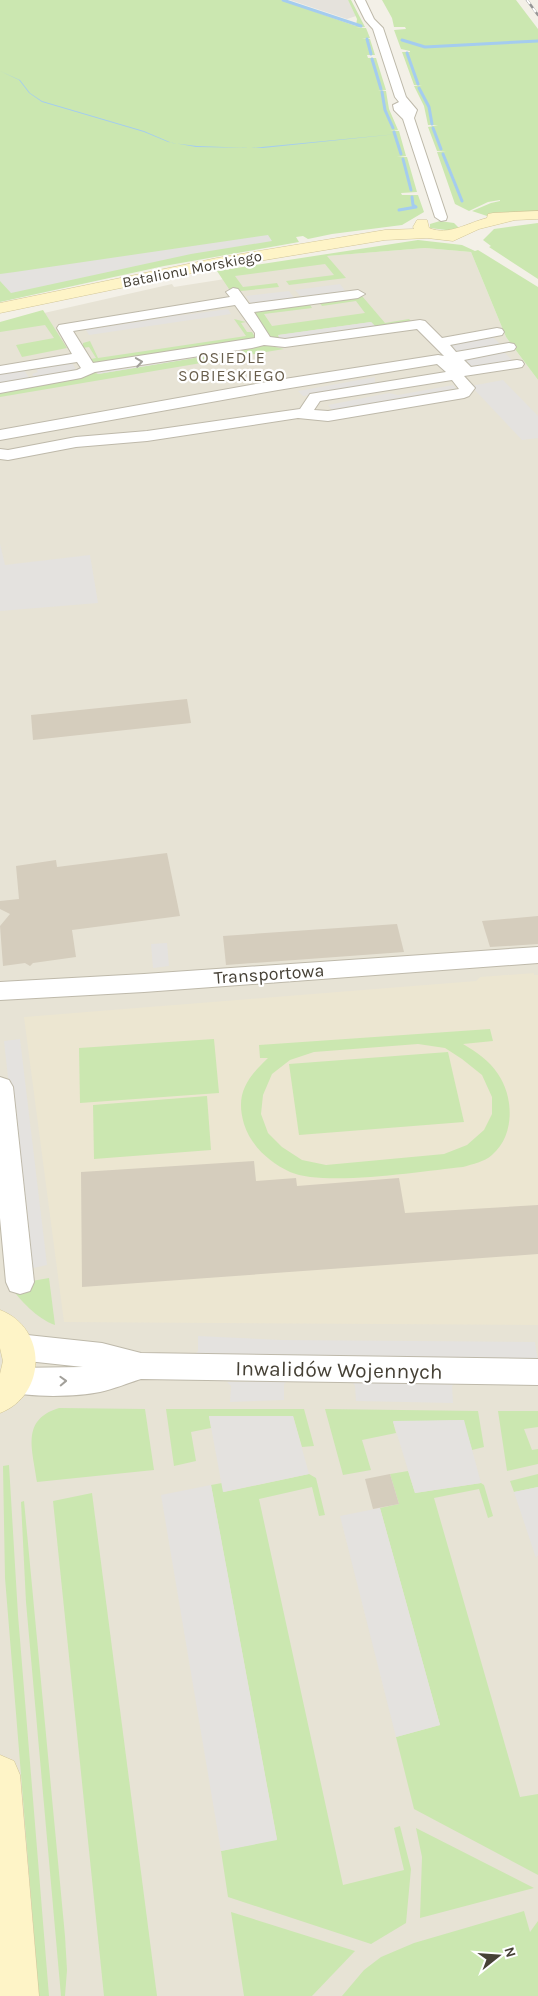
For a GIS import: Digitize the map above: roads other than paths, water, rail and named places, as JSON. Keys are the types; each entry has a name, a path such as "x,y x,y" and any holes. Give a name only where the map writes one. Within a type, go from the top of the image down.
{"main road":[{"path":"511,217 474,226 459,234 447,236 425,228 429,219 538,215"},
{"path":"447,218 466,225 466,230"},
{"name":"Batalionu Morskiego","path":"0,308 217,262 425,228"},
{"path":"7,1389 20,1358 9,1336"},
{"path":"0,1775 17,1996"}],"street":[{"path":"360,0 370,20 378,28 401,98 399,106 408,118 447,218"},
{"path":"370,0 380,20 378,28"},
{"path":"229,317 240,302 255,292"},
{"path":"86,362 64,328 240,302 358,294"},
{"path":"240,302 262,333 261,342"},
{"path":"0,370 261,342 285,343 420,324 468,372 517,364"},
{"path":"72,341 161,327"},
{"path":"439,343 498,332"},
{"path":"454,357 509,347"},
{"path":"0,435 278,385 438,359 444,361 467,388 464,393 328,416 298,413 147,436 76,442 8,456 0,454"},
{"path":"0,388 81,374 86,362"},
{"name":"Transportowa","path":"0,991 144,983 538,955"},
{"path":"0,1087 20,1282"},
{"name":"Inwalidów Wojennych","path":"9,1336 141,1366 538,1372"},
{"name":"Inwalidów Wojennych","path":"7,1389 56,1382 100,1379 141,1366"}],"water":[{"path":"0,71 20,80 30,93 42,101 144,131 171,143 144,132 42,102 29,93 19,80"},
{"path":"397,134 263,148 253,148"},
{"path":"177,144 197,146 243,148 196,147"}],"waterway":[{"path":"283,0 361,26"},
{"path":"367,39 371,54"},
{"path":"402,40 425,47 538,41"},
{"path":"407,53 418,84"},
{"path":"372,59 381,89"},
{"path":"419,88 429,107 432,124"},
{"path":"382,92 385,110 393,128"},
{"path":"433,128 441,149"},
{"path":"394,132 401,154"},
{"path":"443,154 462,201"},
{"path":"403,159 411,190"},
{"path":"399,210 416,207 413,205 412,197"}],"railway":[{"path":"527,0 538,15"}],"district":[{"name":"OSIEDLE SOBIESKIEGO","path":"232,366"}]}
